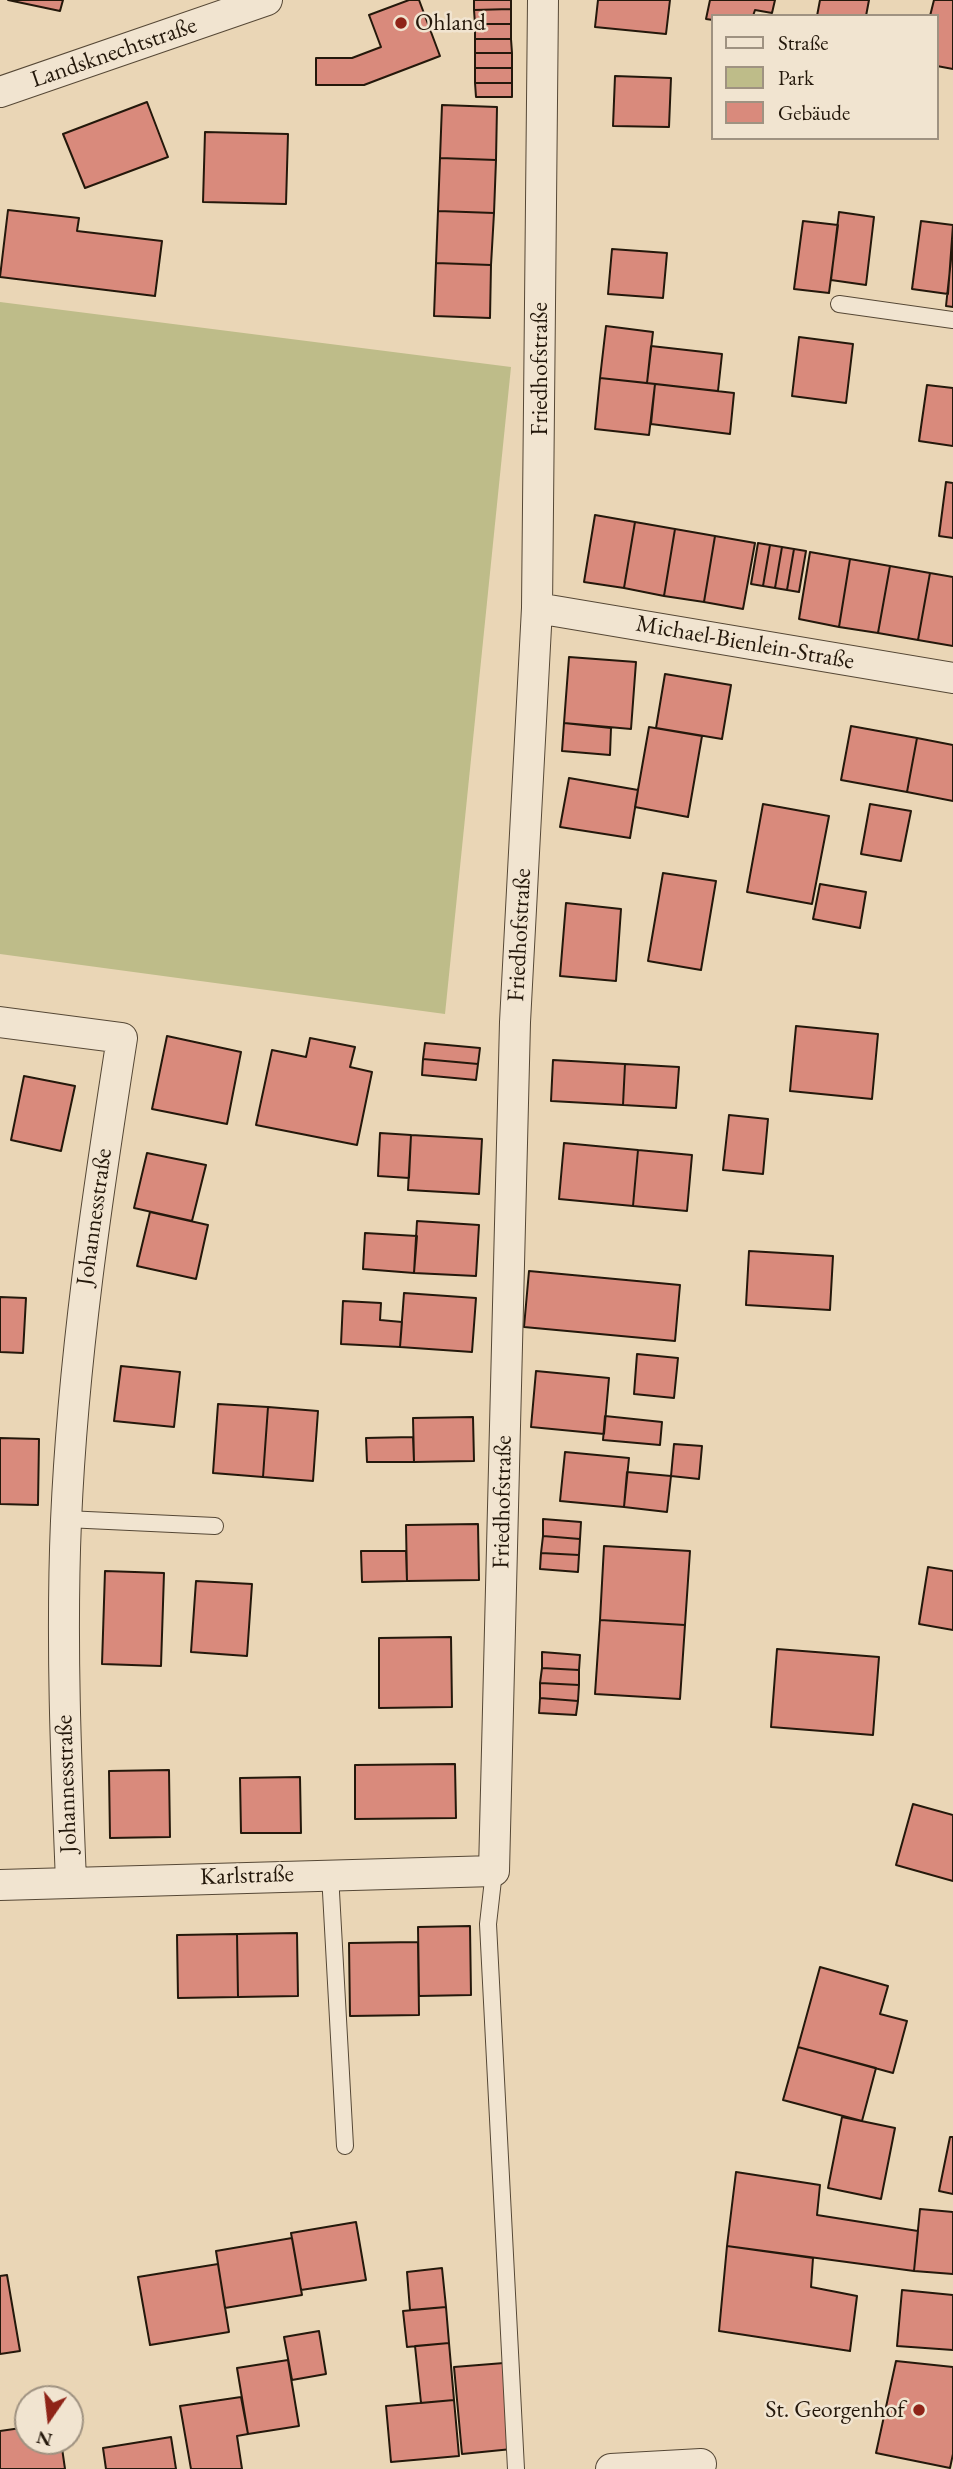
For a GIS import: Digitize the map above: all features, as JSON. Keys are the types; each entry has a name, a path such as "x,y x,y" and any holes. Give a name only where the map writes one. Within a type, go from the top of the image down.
{"street":[{"name":"Landsknechtstraße","path":"0,92 267,0"},
{"name":"Friedhofstraße","path":"494,1871 515,1022 537,608 543,0"},
{"name":"Michael-Bienlein-Straße","path":"537,608 953,678"},
{"name":"Johannesstraße","path":"0,1022 122,1038 89,1252 66,1519 62,1666 71,1881"},
{"name":"Karlstraße","path":"0,1885 494,1871"},
{"path":"611,2469 701,2464"}],"lane":[{"path":"839,304 953,320"},
{"path":"66,1519 215,1526"},
{"path":"494,1871 488,1924 516,2469"},
{"path":"330,1874 345,2146"}],"green space":[{"path":"0,302 511,367 445,1014 0,954"}],"building":[{"path":"8,0 63,0 60,11"},
{"path":"409,0 419,0 440,56 364,85 316,85 316,58 352,58 381,47 369,15"},
{"path":"474,0 511,0 511,9 474,10"},
{"path":"598,0 670,0 666,34 595,27"},
{"path":"710,0 775,0 772,13 755,10 754,14 712,14 712,20 706,19"},
{"path":"820,0 869,0 866,14 817,14"},
{"path":"934,0 953,0 953,69 939,66 939,14 930,14"},
{"path":"511,9 511,24 475,24 474,10"},
{"path":"475,24 511,24 511,39 475,39"},
{"path":"475,39 511,39 512,53 475,53"},
{"path":"475,53 512,53 512,68 475,68"},
{"path":"475,68 512,68 512,83 475,83"},
{"path":"615,76 671,78 669,127 613,126"},
{"path":"475,83 512,83 512,97 476,97"},
{"path":"147,102 168,157 85,188 63,134"},
{"path":"442,105 497,107 496,160 440,158"},
{"path":"205,132 288,134 286,204 203,202"},
{"path":"440,158 496,160 494,213 438,211"},
{"path":"8,210 79,218 77,231 162,241 155,296 0,277"},
{"path":"438,211 494,213 491,265 436,263"},
{"path":"839,212 874,217 866,285 831,280"},
{"path":"803,221 838,225 829,293 794,289"},
{"path":"921,221 953,225 948,294 912,289"},
{"path":"953,241 953,307 946,306"},
{"path":"612,249 667,253 663,298 608,294"},
{"path":"436,263 491,265 490,318 434,316"},
{"path":"606,326 653,332 647,383 600,378"},
{"path":"799,337 853,344 846,403 792,396"},
{"path":"651,346 722,354 718,391 647,383"},
{"path":"600,378 655,384 649,435 595,429"},
{"path":"655,384 734,393 730,434 651,424"},
{"path":"927,385 953,388 953,446 919,441"},
{"path":"946,482 953,483 953,538 939,536"},
{"path":"595,515 635,522 624,588 584,582"},
{"path":"635,522 675,529 664,596 624,588"},
{"path":"675,529 715,536 704,602 664,596"},
{"path":"715,536 755,543 743,609 704,602"},
{"path":"758,543 770,545 763,586 751,584"},
{"path":"770,545 782,547 775,588 763,586"},
{"path":"782,547 794,549 787,590 775,588"},
{"path":"794,549 806,551 799,592 787,590"},
{"path":"810,552 850,559 839,627 799,619"},
{"path":"850,559 890,566 878,633 839,627"},
{"path":"890,566 930,573 918,640 878,633"},
{"path":"930,573 953,577 953,646 918,640"},
{"path":"569,657 636,662 631,729 564,723"},
{"path":"665,674 731,685 722,739 656,728"},
{"path":"564,723 611,728 610,755 562,751"},
{"path":"851,726 917,738 907,792 841,780"},
{"path":"649,727 702,736 688,817 635,807"},
{"path":"917,738 953,745 953,801 907,792"},
{"path":"569,778 638,790 630,838 560,827"},
{"path":"763,804 829,816 812,904 747,892"},
{"path":"870,804 911,811 901,861 861,854"},
{"path":"663,873 716,881 701,970 648,961"},
{"path":"820,884 866,892 860,928 813,919"},
{"path":"566,903 621,909 616,981 560,976"},
{"path":"796,1026 878,1034 872,1099 790,1091"},
{"path":"167,1036 241,1052 227,1124 152,1109"},
{"path":"310,1038 355,1047 350,1067 372,1072 357,1145 256,1125 272,1050 306,1057"},
{"path":"425,1043 480,1048 478,1064 423,1059"},
{"path":"423,1059 478,1064 476,1080 422,1075"},
{"path":"553,1060 625,1064 623,1105 551,1101"},
{"path":"625,1064 679,1067 676,1108 623,1105"},
{"path":"24,1076 75,1086 61,1151 11,1140"},
{"path":"729,1115 768,1119 763,1174 723,1170"},
{"path":"380,1133 411,1135 409,1178 378,1176"},
{"path":"411,1135 482,1139 479,1194 408,1190"},
{"path":"564,1143 638,1150 633,1206 559,1199"},
{"path":"638,1150 692,1155 687,1211 633,1206"},
{"path":"147,1153 206,1165 192,1221 134,1208"},
{"path":"150,1212 208,1225 196,1279 137,1266"},
{"path":"417,1221 479,1225 476,1276 414,1273"},
{"path":"365,1233 417,1236 414,1273 363,1269"},
{"path":"749,1251 833,1256 830,1310 746,1305"},
{"path":"529,1271 680,1285 675,1341 524,1327"},
{"path":"404,1293 476,1298 472,1352 400,1347"},
{"path":"0,1297 26,1298 23,1353 0,1352"},
{"path":"343,1301 381,1303 380,1320 402,1322 400,1347 341,1344"},
{"path":"637,1354 678,1358 674,1398 634,1394"},
{"path":"121,1366 180,1372 174,1427 114,1421"},
{"path":"536,1371 609,1378 604,1434 531,1427"},
{"path":"218,1404 268,1407 263,1477 213,1473"},
{"path":"268,1407 318,1411 313,1481 263,1477"},
{"path":"605,1416 662,1422 660,1445 603,1440"},
{"path":"473,1417 474,1461 414,1462 413,1418"},
{"path":"413,1437 414,1462 367,1462 366,1438"},
{"path":"0,1438 39,1439 38,1505 0,1504"},
{"path":"674,1444 702,1446 699,1479 671,1476"},
{"path":"565,1452 629,1458 624,1507 560,1501"},
{"path":"627,1472 671,1476 667,1512 624,1507"},
{"path":"543,1519 581,1522 580,1539 543,1536"},
{"path":"478,1524 479,1580 407,1581 406,1525"},
{"path":"543,1536 580,1539 579,1555 541,1553"},
{"path":"604,1546 690,1551 685,1625 600,1620"},
{"path":"361,1551 406,1551 407,1581 362,1582"},
{"path":"541,1553 579,1555 578,1572 540,1569"},
{"path":"928,1567 953,1571 953,1630 919,1624"},
{"path":"105,1571 164,1573 161,1666 102,1664"},
{"path":"196,1581 252,1584 247,1656 191,1652"},
{"path":"600,1620 685,1625 680,1699 595,1694"},
{"path":"451,1637 452,1707 379,1708 379,1638"},
{"path":"777,1649 879,1657 873,1735 771,1727"},
{"path":"542,1652 580,1655 579,1670 542,1668"},
{"path":"542,1668 579,1670 579,1685 540,1683"},
{"path":"540,1683 579,1685 578,1701 540,1698"},
{"path":"540,1698 578,1701 576,1715 539,1713"},
{"path":"455,1764 456,1818 355,1819 355,1765"},
{"path":"169,1770 170,1837 110,1838 109,1771"},
{"path":"300,1777 301,1833 241,1833 240,1778"},
{"path":"913,1804 953,1815 953,1881 896,1865"},
{"path":"470,1926 471,1995 419,1996 418,1927"},
{"path":"297,1933 298,1996 238,1997 237,1934"},
{"path":"237,1934 238,1997 178,1998 177,1935"},
{"path":"418,1942 419,2015 350,2016 349,1943"},
{"path":"820,1967 888,1986 880,2014 907,2021 893,2073 798,2047"},
{"path":"798,2047 876,2068 862,2121 783,2100"},
{"path":"842,2117 895,2128 881,2199 828,2188"},
{"path":"950,2137 953,2137 953,2194 939,2191"},
{"path":"736,2172 820,2185 817,2215 918,2231 914,2271 727,2246"},
{"path":"920,2209 953,2212 953,2274 914,2271"},
{"path":"356,2222 366,2280 301,2290 291,2233"},
{"path":"292,2238 302,2295 225,2308 216,2251"},
{"path":"727,2246 813,2258 811,2287 857,2296 850,2351 719,2331"},
{"path":"218,2264 229,2332 150,2345 138,2277"},
{"path":"442,2268 446,2307 410,2310 407,2272"},
{"path":"7,2275 20,2351 0,2354 0,2276"},
{"path":"902,2290 953,2295 953,2350 897,2346"},
{"path":"446,2307 449,2343 407,2347 403,2311"},
{"path":"319,2331 326,2374 292,2380 284,2337"},
{"path":"449,2343 454,2400 421,2403 415,2346"},
{"path":"288,2360 299,2426 248,2434 237,2368"},
{"name":"St. Georgenhof","path":"896,2361 953,2367 953,2454 950,2468 876,2453"},
{"path":"504,2363 512,2449 462,2454 454,2367"},
{"path":"241,2397 248,2434 237,2436 242,2469 191,2469 180,2406"},
{"path":"454,2400 459,2456 391,2462 386,2406"},
{"path":"14,2429 14,2455 63,2455 65,2469 0,2469 0,2431"},
{"path":"171,2437 176,2469 106,2469 103,2448"}],"place":[{"name":"Ohland","path":"401,23"},
{"name":"St. Georgenhof","path":"919,2410"}]}
